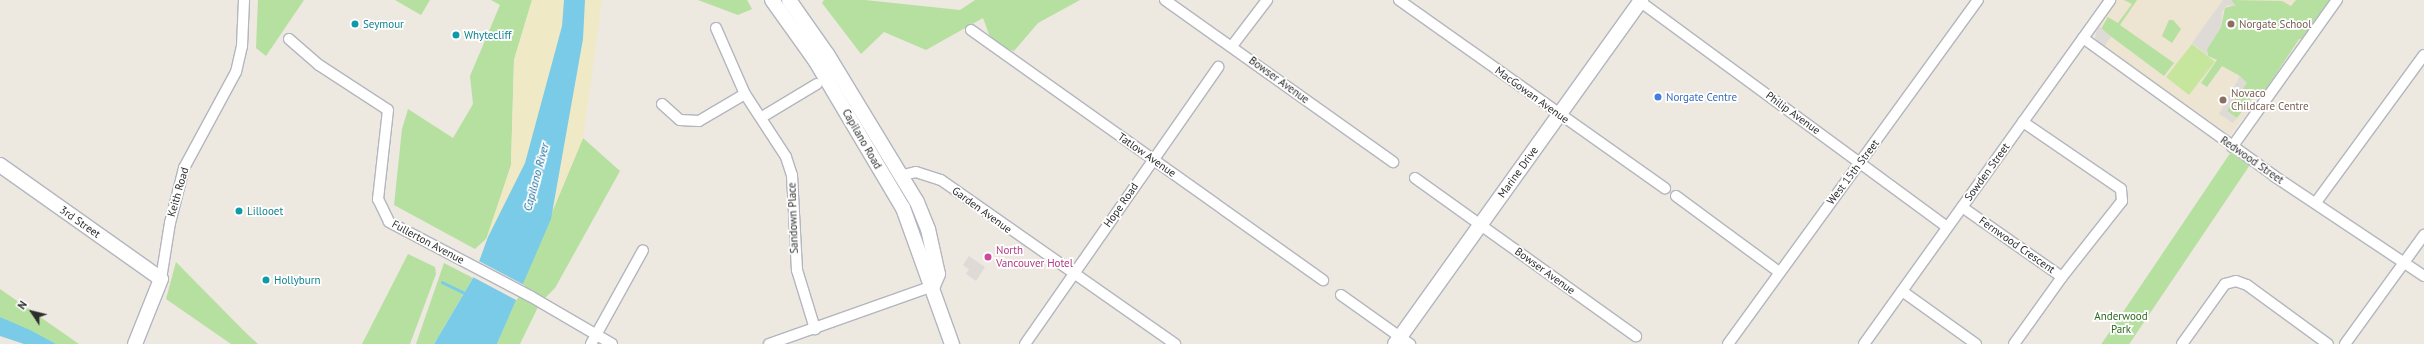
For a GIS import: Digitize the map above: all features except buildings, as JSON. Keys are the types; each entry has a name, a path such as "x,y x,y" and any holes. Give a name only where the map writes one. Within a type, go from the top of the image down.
{"main road":[{"name":"Capilano Road","path":"772,0 847,112 903,208 927,278 934,286 952,344"},
{"name":"Capilano Road","path":"789,0 903,174 928,229 938,274 934,286"},
{"name":"Marine Drive","path":"1402,342 1480,225 1639,0"},
{"path":"847,112 858,120 893,171 903,174"},
{"name":"3rd Street","path":"0,165 161,279"},
{"name":"Keith Road","path":"134,344 161,279"}],"street":[{"name":"Keith Road","path":"161,279 170,222 184,168 236,72 242,46 244,0"},
{"name":"Bowser Avenue","path":"1165,0 1232,46 1393,162"},
{"path":"1232,46 1267,0"},
{"name":"MacGowan Avenue","path":"1400,0 1559,115 1665,188"},
{"name":"Philip Avenue","path":"1639,0 1947,227"},
{"name":"West 15th Street","path":"1728,344 1978,0"},
{"name":"Sowden Street","path":"1864,344 2110,0"},
{"path":"2232,146 2336,0"},
{"name":"Sandown Place","path":"716,28 745,94 762,117 786,157 792,175 797,270 815,329"},
{"name":"Tatlow Avenue","path":"971,30 1323,280"},
{"name":"Redwood Street","path":"2083,38 2232,146 2317,201 2424,276"},
{"name":"Fullerton Avenue","path":"289,39 319,65 388,110 379,206 389,222 530,296 612,344"},
{"path":"2317,201 2424,55"},
{"name":"Hope Road","path":"1025,344 1073,273 1218,67"},
{"path":"762,117 817,84"},
{"path":"662,104 680,120 699,120 745,94"},
{"name":"Fernwood Crescent","path":"1962,207 2062,277 2122,201 2121,189 2023,122"},
{"name":"Garden Avenue","path":"903,174 916,172 941,180 1175,344"},
{"name":"Bowser Avenue","path":"1415,178 1636,336"},
{"path":"1676,196 1779,272"},
{"path":"2345,344 2424,235"},
{"path":"591,344 643,250"},
{"path":"2014,344 2062,277"},
{"path":"2182,344 2225,284 2236,281 2247,284 2328,344"},
{"path":"769,344 934,286"},
{"path":"1902,291 1976,344"},
{"path":"1341,295 1402,342"}],"shaded area":[{"path":"2116,0 2331,0 2230,135 2097,42 2094,32"},
{"path":"2223,0 2231,0 2236,6 2227,5 2222,12 2221,27 2207,49 2207,55 2192,43"},
{"path":"2098,25 2111,37 2104,47 2095,38"},
{"path":"2240,76 2247,83 2227,111 2237,118 2233,123 2219,114"},
{"path":"969,256 985,267 976,281 966,274 969,269 963,265"}],"green space":[{"path":"258,0 304,0 266,56 256,48"},
{"path":"395,0 430,0 421,15"},
{"path":"491,0 532,0 514,60 511,165 488,237 475,249 394,205 402,129 408,109 453,138 473,104 470,76 500,5"},
{"path":"698,0 747,0 752,9 738,15"},
{"path":"824,0 865,0 960,10 975,0 1080,0 1038,23 1014,51 993,45 983,18 926,50 884,32 861,54 822,3"},
{"path":"2124,0 2137,0 2120,25 2174,63 2164,76 2101,29 2108,17 2118,23 2132,4"},
{"path":"2231,0 2282,1 2291,6 2296,0 2331,0 2303,39 2299,39 2266,89 2262,94 2257,91 2237,118 2227,111 2240,76 2222,66 2207,87 2201,83 2217,60 2208,56 2207,49 2221,27 2225,8 2235,5"},
{"path":"2169,20 2173,20 2181,29 2172,43 2162,36"},
{"path":"2192,44 2215,62 2189,95 2166,77"},
{"path":"583,138 620,171 555,288 540,303 520,344 497,344"},
{"name":"Anderwood Park","path":"2233,149 2252,162 2129,344 2101,344"},
{"path":"408,254 435,267 436,274 410,344 362,344"},
{"path":"176,262 258,344 231,344 166,299"},
{"path":"444,263 473,278 434,344 416,344"},
{"path":"0,289 79,344 56,344 0,317"}],"sand":[{"path":"532,0 602,0 583,138 497,344 434,344 473,278 511,165 514,60"}],"water":[{"name":"Capilano River","path":"564,0 585,0 583,39 551,219 497,344 434,344 473,278 488,237 525,163 562,26"},
{"path":"0,317 30,330 56,344 24,344 0,336"}],"pier":[{"path":"477,260 525,285 517,300 469,275"}],"waterway":[{"path":"442,282 467,294"}],"place":[{"name":"Seymour","path":"355,24"},
{"name":"Norgate School","path":"2231,24"},
{"name":"Whytecliff","path":"456,35"},
{"name":"Norgate Centre","path":"1658,97"},
{"name":"Novaco Childcare Centre","path":"2223,100"},
{"name":"Lillooet","path":"239,211"},
{"name":"North Vancouver Hotel","path":"988,257"},
{"name":"Hollyburn","path":"266,280"}]}
